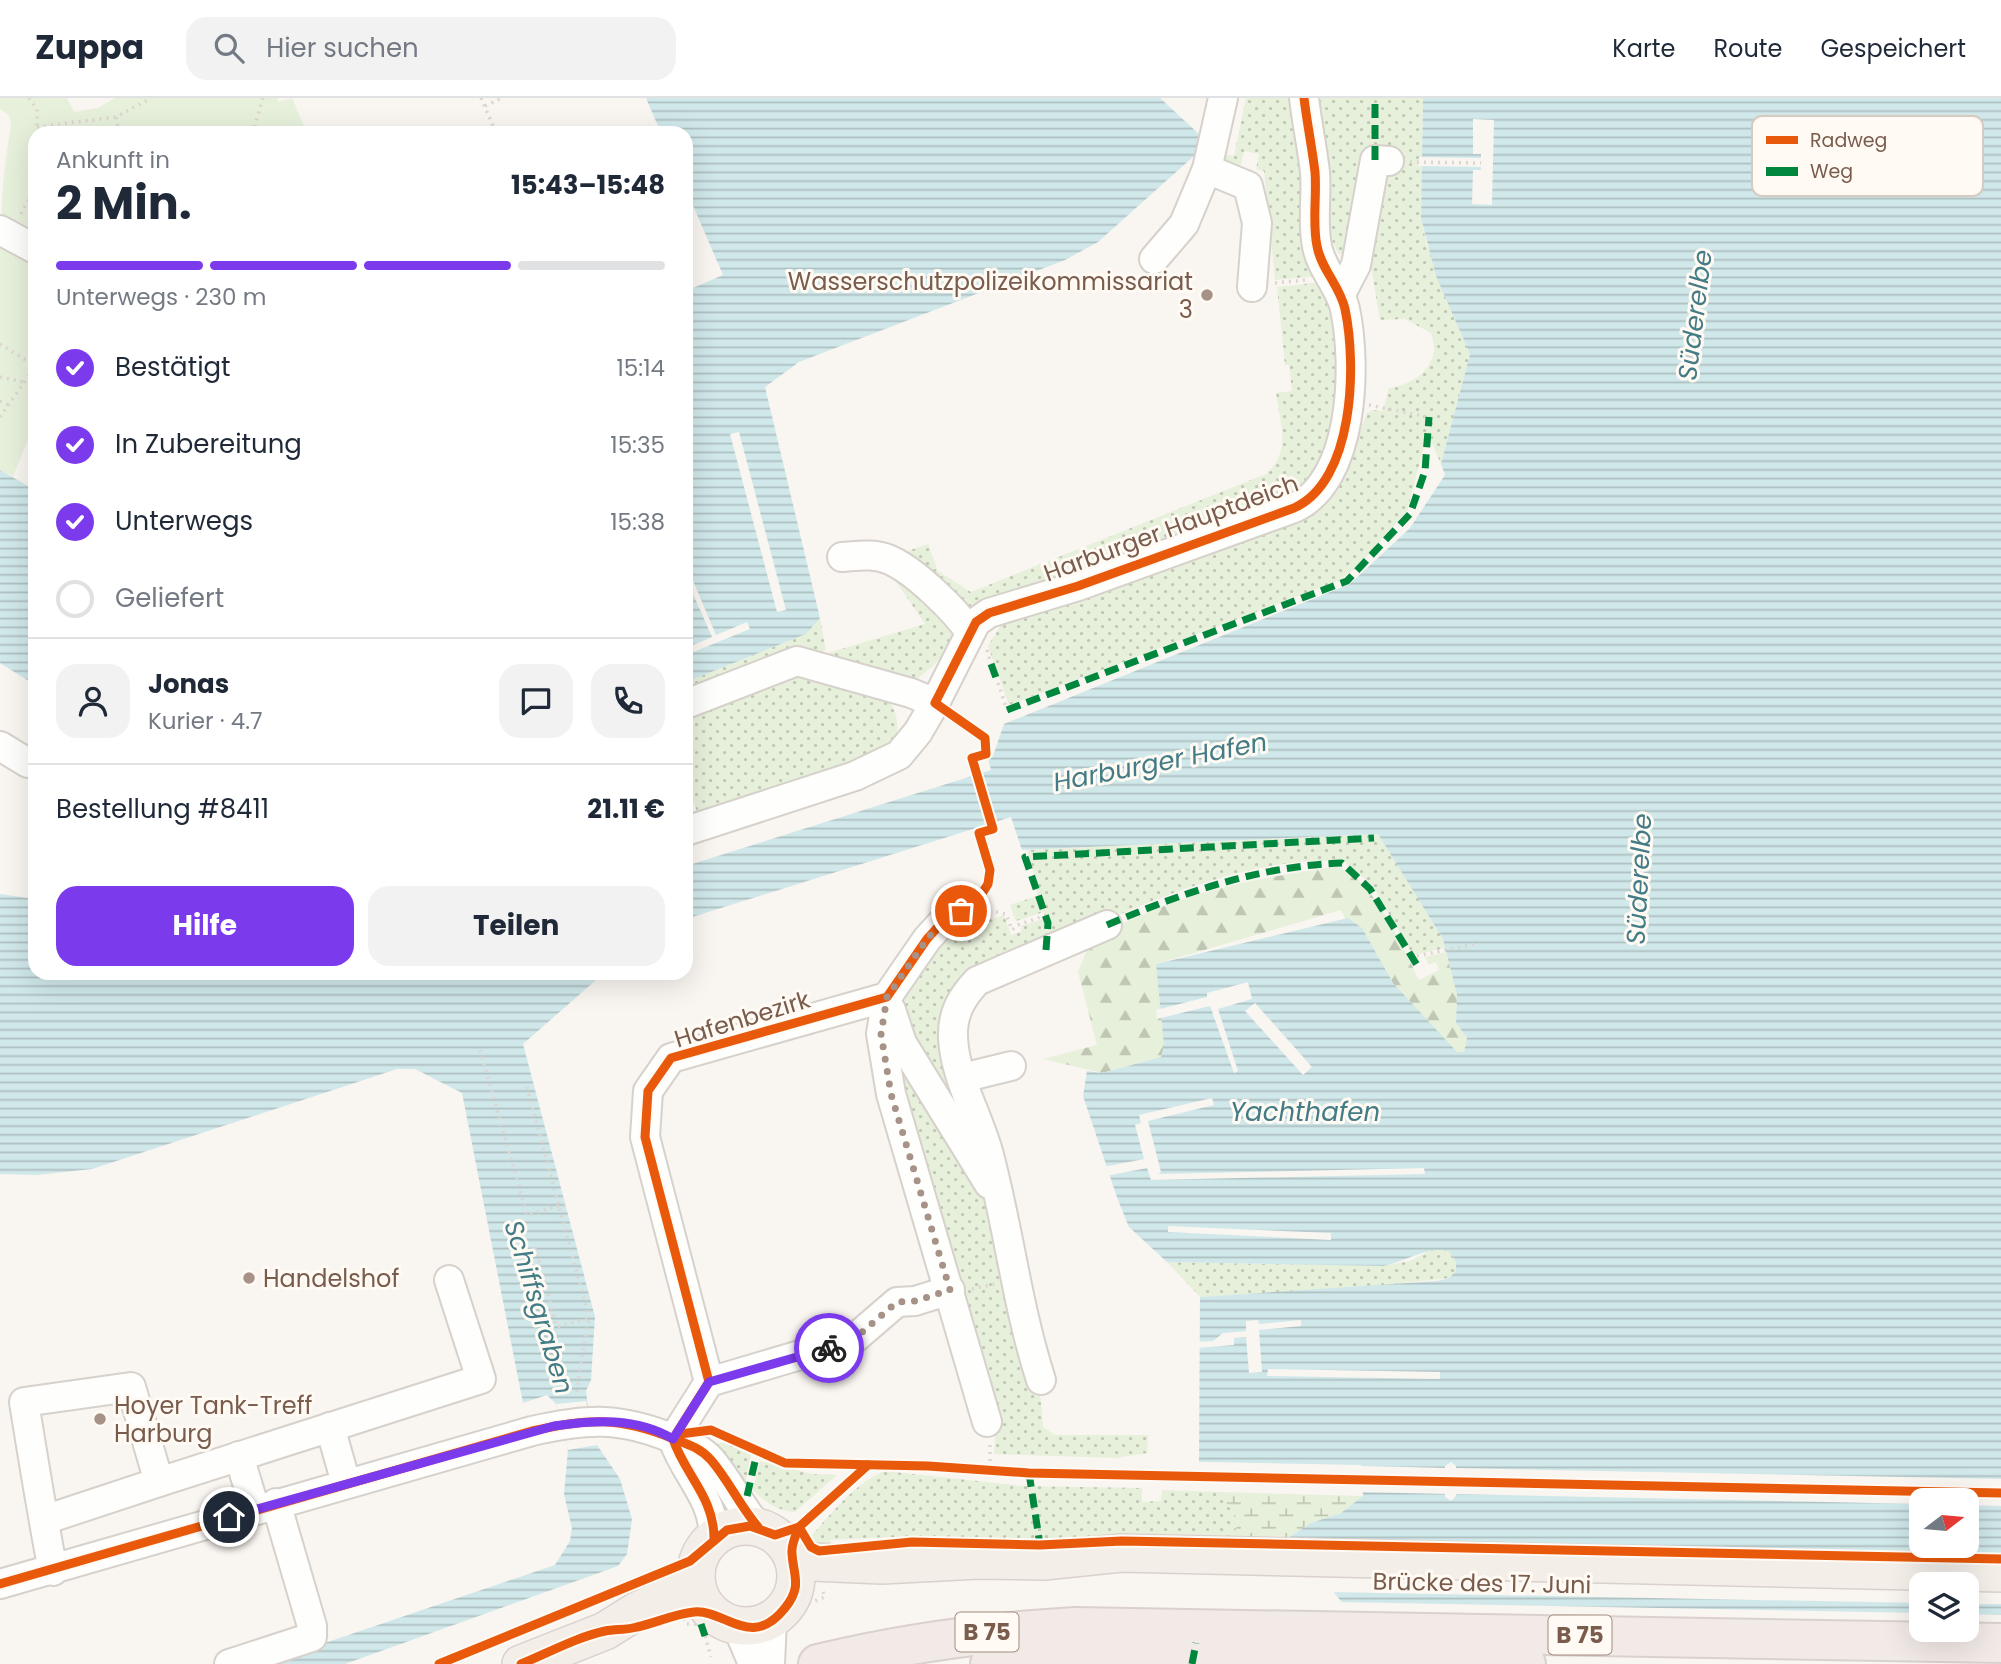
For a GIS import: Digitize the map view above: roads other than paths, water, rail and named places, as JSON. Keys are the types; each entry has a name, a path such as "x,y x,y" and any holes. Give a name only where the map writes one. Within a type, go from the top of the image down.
{"highway":[{"name":"B 75","path":"818,1664 873,1651 981,1633 1075,1627 1159,1642 1526,1664"},
{"name":"B 75","path":"990,1664 1159,1642 2001,1643"}],"main road":[{"path":"521,1664 605,1631 637,1611 684,1589 696,1573 701,1554 714,1538 734,1527 781,1536 797,1578 795,1608 755,1626 718,1625 694,1612 634,1628 605,1631"},
{"name":"Brücke des 17. Juni","path":"781,1536 812,1562 882,1565 978,1560 1044,1561 1909,1591"},
{"name":"Brücke des 17. Juni","path":"795,1608 882,1565"},
{"name":"Brücke des 17. Juni","path":"1121,1565 2001,1573"},
{"path":"696,1573 700,1595 718,1625"},
{"path":"1979,1592 2001,1592"}],"street":[{"path":"1154,259 1184,224 1207,169 1223,98"},
{"name":"Harburger Hauptdeich","path":"693,829 874,769 899,754 918,732 978,639 976,622 1004,606 1078,586 1294,508 1317,494 1332,469 1350,401 1346,311 1341,294 1317,247 1315,173 1304,98"},
{"path":"1341,294 1356,265 1375,160 1389,161"},
{"path":"1207,169 1248,186 1257,223 1264,285"},
{"path":"9,224 28,242"},
{"path":"842,557 870,555 890,560 944,603 978,639"},
{"path":"693,701 797,661 911,693 935,704"},
{"path":"0,746 28,763"},
{"path":"974,906 948,916 927,939 887,997 881,1034 891,1094 987,1422"},
{"path":"1041,1380 1027,1336 985,1141 956,1059 954,1018 961,998 976,981 1107,925"},
{"path":"887,997 902,1043 995,1195 1000,1212"},
{"name":"Hafenbezirk","path":"709,1382 645,1137 648,1091 671,1058 887,997"},
{"path":"962,1078 1011,1066"},
{"path":"44,1520 481,1379 449,1280"},
{"path":"673,1439 709,1382 854,1339 897,1302 915,1301 950,1290"},
{"path":"53,1571 24,1402 131,1387 159,1482"},
{"path":"0,1584 53,1571 346,1483 561,1425 609,1420 643,1426 697,1447 781,1536"},
{"path":"330,1427 346,1483"},
{"path":"673,1439 683,1463 700,1486 710,1508 714,1538"},
{"path":"229,1664 312,1637 312,1626 266,1506 239,1456"},
{"path":"770,1664 795,1608"},
{"path":"718,1625 753,1664"}],"water":[{"path":"646,98 1160,98 1200,135 1195,155 1098,242 1065,260 799,362 765,387 820,618 806,634 693,679 693,288 723,275 693,205 693,126 658,126"},
{"path":"1423,98 2001,98 2001,1664 1392,1664 1289,1537 1311,1523 1341,1513 1363,1496 1361,1465 1199,1462 1200,1297 1437,1281 1449,1278 1456,1271 1456,1262 1449,1251 1441,1250 1425,1252 1384,1266 1167,1262 1129,1227 1083,1096 1087,1071 1102,1073 1161,1057 1164,1047 1156,964 1348,918 1362,928 1393,983 1457,1052 1464,1052 1467,1038 1456,1023 1457,995 1443,939 1378,834 1022,850 1011,817 693,917 693,864 991,770 988,758 993,756 1004,724 1350,584 1410,528 1445,475 1441,464 1470,354 1436,276 1421,218","holes":["1451,1462 1456,1466 1456,1496 1451,1501 1445,1497 1445,1466"]},
{"path":"0,470 28,486 28,681 0,663"},
{"name":"Schiffsgraben","path":"0,894 28,898 28,980 596,980 523,1044 595,1317 591,1380 586,1391 590,1421 597,1445 620,1479 632,1519 627,1554 618,1566 345,1664 263,1664 555,1565 570,1541 572,1528 564,1494 568,1450 556,1404 547,1395 523,1403 462,1093 415,1069 397,1069 92,1169 36,1175 0,1174"}],"place":[{"name":"Wasserschutzpolizeikommissariat 3","path":"1207,295"},
{"name":"Handelshof","path":"249,1278"},
{"name":"Hoyer Tank-Treff Harburg","path":"100,1419"}],"water label":[{"name":"Süderelbe","path":"1695,315"},
{"name":"Harburger Hafen","path":"1160,762"},
{"name":"Süderelbe","path":"1639,879"},
{"name":"Yachthafen","path":"1305,1112"}]}
